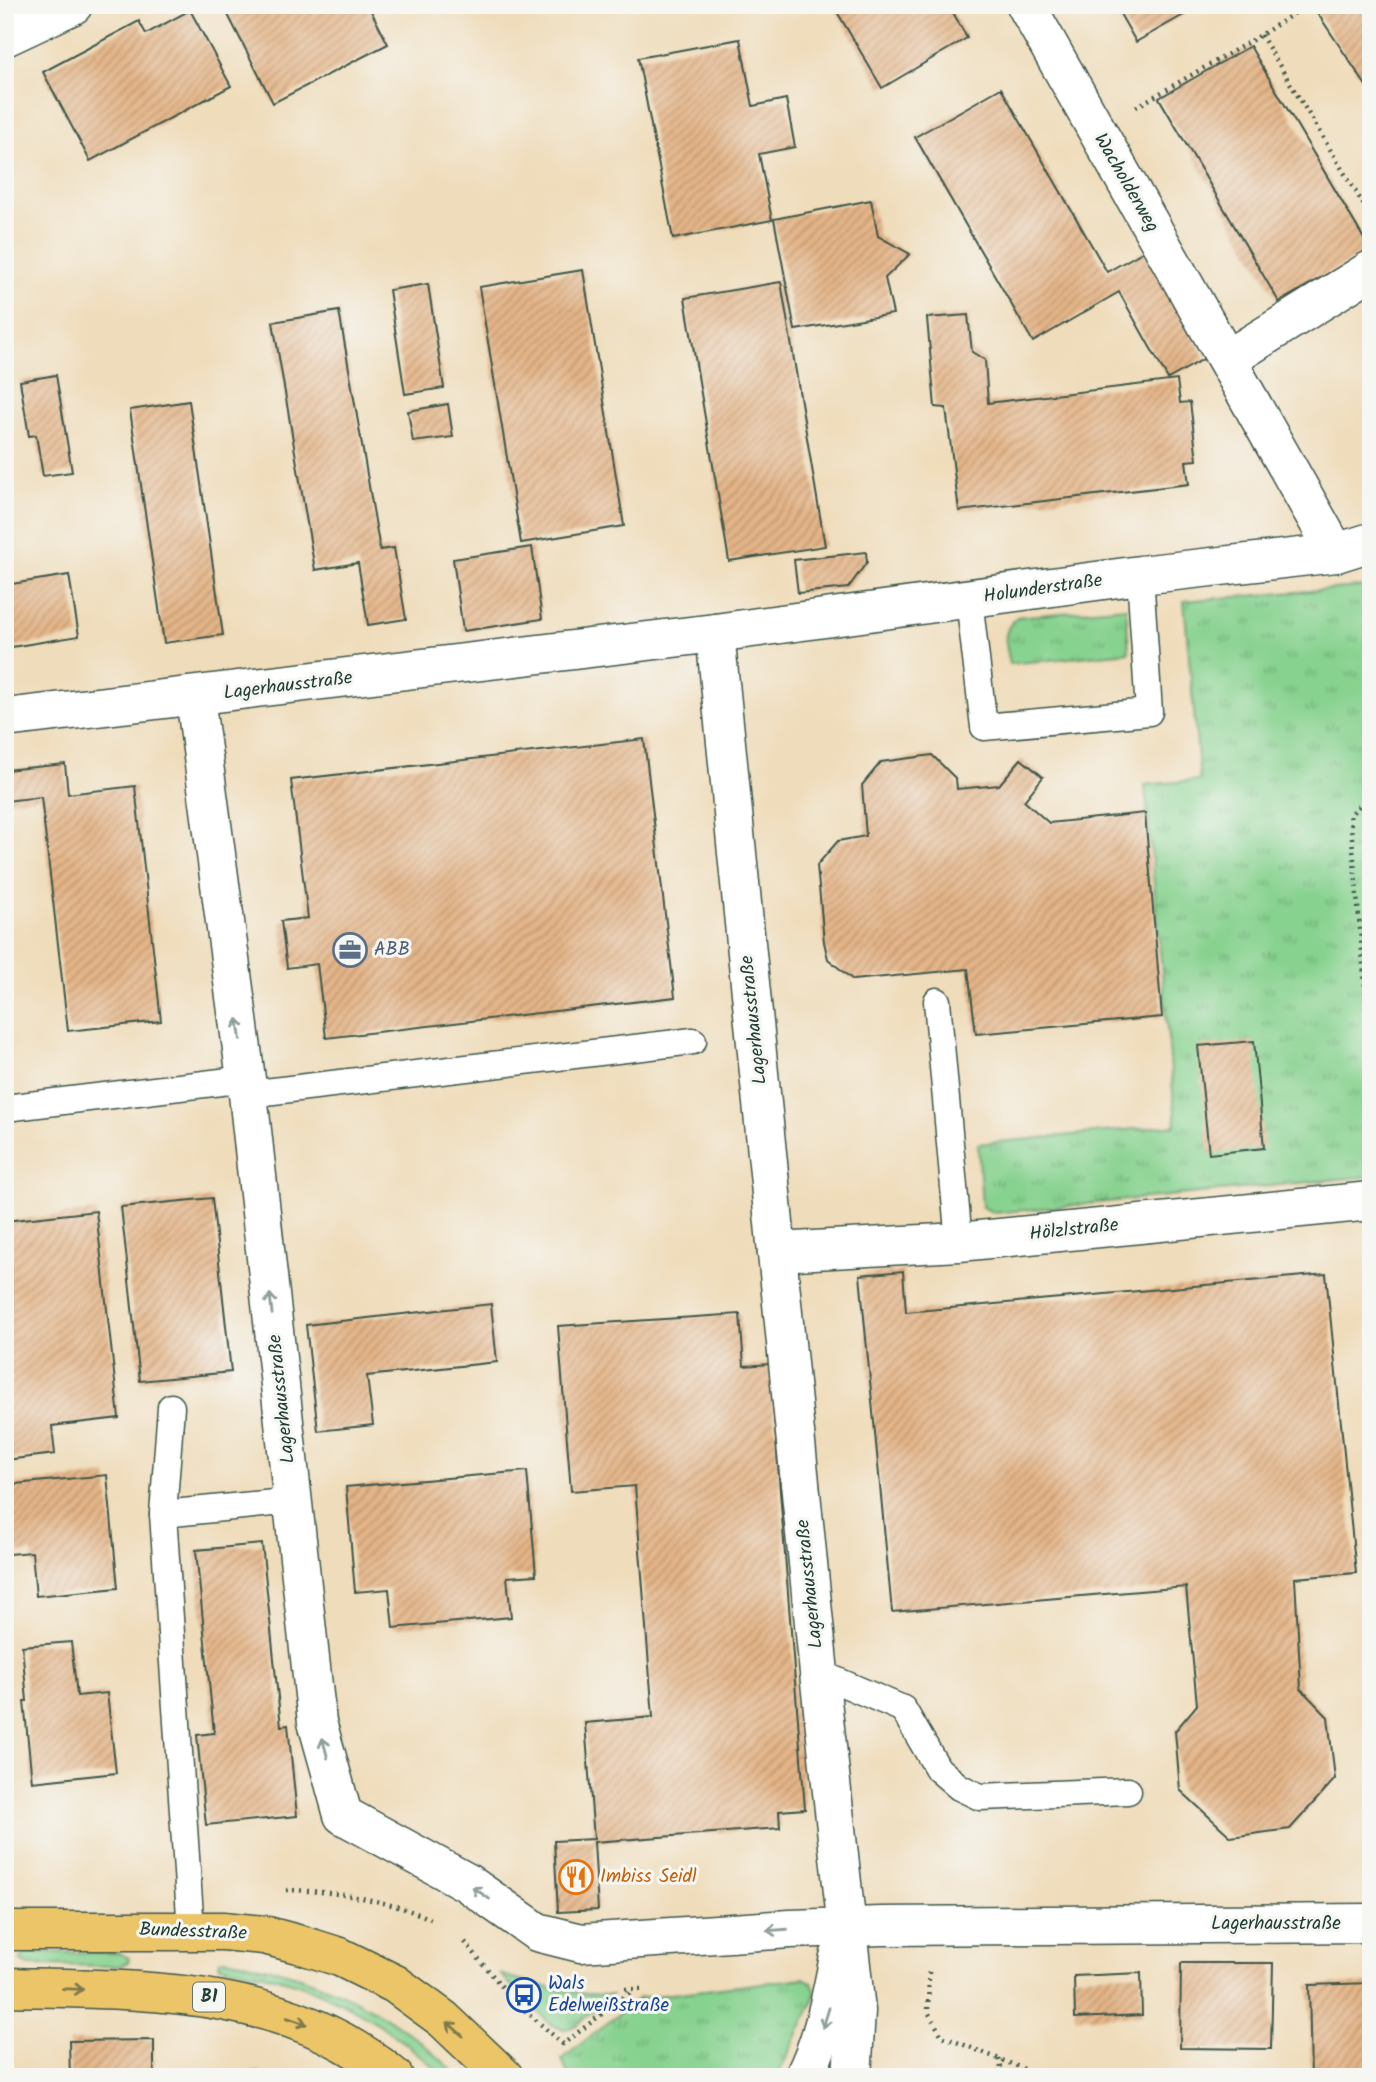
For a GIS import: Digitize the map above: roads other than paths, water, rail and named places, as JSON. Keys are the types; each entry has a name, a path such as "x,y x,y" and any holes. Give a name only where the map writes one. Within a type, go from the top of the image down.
{"main road":[{"name":"Bundesstraße","path":"5,1931 223,1931 264,1936 340,1956 395,1984 417,1999 443,2019 504,2077"},
{"name":"B1","path":"5,1987 151,1991 213,1998 259,2008 326,2031 374,2060 394,2077"}],"street":[{"path":"5,37 73,5"},
{"name":"Wacholderweg","path":"1026,5 1228,359 1359,550"},
{"path":"1228,359 1371,270"},
{"name":"Holunderstraße","path":"715,634 1140,575 1359,550"},
{"name":"Lagerhausstraße","path":"5,718 715,634 845,1927 856,2011 852,2077"},
{"name":"Lagerhausstraße","path":"195,697 247,1086 317,1722 343,1815 466,1882 537,1932 582,1943 845,1927 1371,1923"},
{"name":"Hölzlstraße","path":"777,1252 959,1242 1371,1201"},
{"name":"Lagerhausstraße","path":"804,2077 813,2058 830,2003 845,1927"}],"lane":[{"path":"970,599 984,727 1149,712 1140,575"},
{"path":"937,1001 959,1242"},
{"path":"5,1108 692,1041"},
{"path":"171,1407 163,1514 191,1931"},
{"path":"163,1514 293,1501"},
{"path":"819,1673 903,1709 938,1769 959,1787 980,1797 1128,1791"}],"place":[{"name":"ABB","path":"350,950"},
{"name":"Imbiss Seidl","path":"576,1877"},
{"name":"Wals Edelweißstraße","path":"524,1995"}]}
